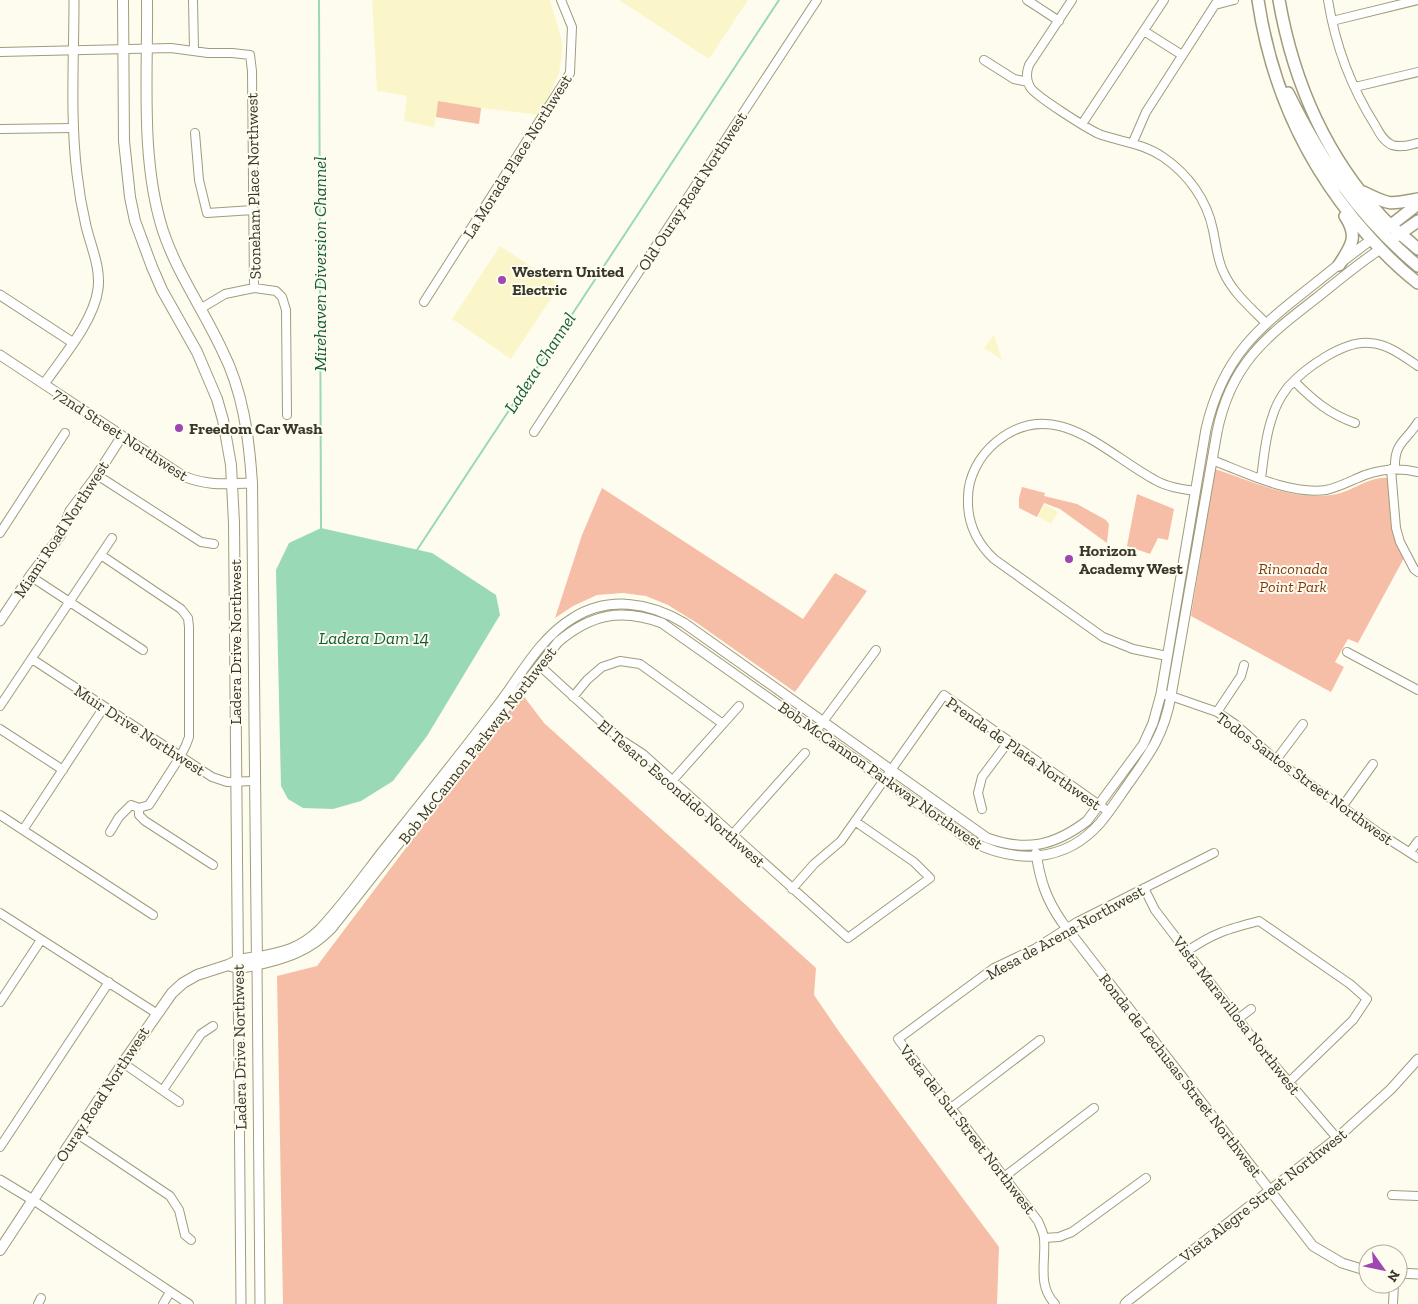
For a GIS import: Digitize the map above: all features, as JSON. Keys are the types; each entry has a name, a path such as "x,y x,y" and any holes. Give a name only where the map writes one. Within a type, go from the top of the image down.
{"main road":[{"name":"Ladera Drive Northwest","path":"123,0 125,160 135,221 155,275 198,352 217,399 228,443 232,484 236,781 235,964"},
{"name":"Ladera Drive Northwest","path":"147,0 148,138 151,177 157,210 170,250 223,350 236,384 246,428 252,482 257,961"},
{"path":"1258,0 1270,62 1290,117 1309,154 1331,189 1379,250 1418,283"},
{"path":"1279,0 1291,54 1310,106 1337,158 1360,191 1383,218 1391,233 1418,266"},
{"path":"1270,62 1282,80 1309,134 1329,168 1354,202 1391,233 1418,250"},
{"path":"1309,154 1307,163 1350,224 1353,233 1352,241 1339,265"},
{"path":"1360,191 1388,204 1418,199"},
{"path":"1379,250 1391,233 1418,204"},
{"path":"1371,240 1418,221"},
{"name":"Ouray Road Northwest","path":"0,1250 122,1063 172,993 183,983 210,970 257,961"}],"street":[{"path":"44,384 85,324 95,303 98,290 99,274 81,202 77,174 74,128 74,0"},
{"path":"0,52 148,48 194,50 193,0"},
{"name":"La Morada Place Northwest","path":"424,302 570,73 572,27 561,0"},
{"name":"Old Ouray Road Northwest","path":"534,432 817,0"},
{"path":"1027,0 1058,21"},
{"path":"1072,0 1029,65 1028,82 1035,93 1082,124 1100,134 1132,142 1162,156 1178,169 1191,183 1207,210 1219,262 1228,280 1240,298 1274,332"},
{"path":"1082,124 1164,0"},
{"path":"1132,142 1146,112 1216,3 1234,0"},
{"path":"1328,0 1342,55 1355,87 1372,120 1386,141 1402,147 1418,143"},
{"path":"1332,21 1418,0"},
{"path":"1144,31 1182,55"},
{"name":"Stoneham Place Northwest","path":"194,50 208,53 250,55 252,71 254,288 276,291 282,298 286,310 287,415"},
{"path":"984,60 1014,79 1028,82"},
{"path":"1355,87 1418,72"},
{"path":"0,128 74,128"},
{"path":"195,133 199,180 207,213 253,210"},
{"name":"Bob McCannon Parkway Northwest","path":"257,961 296,947 307,940 323,925 494,711 549,637 567,622 587,611 602,606 631,603 661,610 684,623 987,838 1020,846 1036,845 1065,837 1087,821 1143,745 1153,723 1161,694 1209,417 1223,380 1243,348 1266,323 1371,240"},
{"name":"Bob McCannon Parkway Northwest","path":"257,961 280,960 297,954 315,944 331,930 558,642 572,630 604,616 647,617 675,630 884,780 988,850 1010,856 1037,857 1055,852 1076,842 1098,825 1108,812 1153,750 1164,725 1178,658 1219,421 1231,387 1250,357 1274,332 1379,250"},
{"path":"200,309 225,294 254,288"},
{"path":"0,295 72,342"},
{"path":"1261,478 1272,418 1282,395 1294,381 1320,361 1346,346 1367,343 1385,346 1418,366"},
{"name":"72nd Street Northwest","path":"0,355 190,479 197,482 214,484 252,482"},
{"path":"1294,381 1321,406 1336,416 1355,423"},
{"path":"1418,422 1408,437 1397,448 1393,469 1396,528 1400,542 1414,569 1418,572"},
{"path":"1178,658 1134,649 1103,637 1000,565 987,553 973,531 968,506 970,480 982,456 1000,438 1016,430 1033,425 1059,425 1084,434 1155,480 1170,486 1206,493"},
{"path":"0,533 65,433"},
{"name":"Miami Road Northwest","path":"0,621 60,536 70,511 97,475 122,436"},
{"path":"1201,458 1212,460 1291,488 1317,490 1333,488 1372,473 1393,469 1418,472"},
{"path":"97,475 202,542 214,544"},
{"path":"0,706 112,538"},
{"path":"100,555 176,604 188,618 189,627 189,727 186,745 149,804 139,808 131,805 119,817 110,832"},
{"path":"30,576 143,650"},
{"path":"816,731 876,650"},
{"path":"1347,652 1418,690"},
{"name":"Muir Drive Northwest","path":"32,659 212,777 227,782 254,781"},
{"path":"573,697 587,680 602,667 620,661 640,664 723,724"},
{"path":"1217,712 1241,676 1244,665"},
{"name":"El Tesaro Escondido Northwest","path":"540,666 620,739 643,754 848,938 930,878 914,862 856,822"},
{"name":"Todos Santos Street Northwest","path":"1161,694 1217,712 1235,724 1276,760 1379,833 1418,858"},
{"name":"Prenda de Plata Northwest","path":"792,889 814,864 841,841 856,822 944,695 1108,812"},
{"path":"672,781 739,706"},
{"path":"23,830 104,707"},
{"path":"1276,760 1303,724"},
{"path":"0,729 63,770"},
{"path":"982,809 978,793 982,776 1008,741"},
{"path":"732,835 805,753"},
{"path":"1342,807 1373,764"},
{"path":"139,808 139,815 145,821 212,865"},
{"path":"0,815 154,915"},
{"path":"1410,852 1418,841"},
{"name":"Ronda de Lechusas Street Northwest","path":"1036,845 1039,875 1045,892 1066,928 1313,1246 1342,1263 1358,1268"},
{"name":"Mesa de Arena Northwest","path":"898,1039 994,968 1036,948 1066,928 1214,853"},
{"name":"Vista Maravillosa Northwest","path":"1144,888 1155,910 1186,952 1289,1082 1337,1138"},
{"path":"0,913 156,1013"},
{"path":"1186,952 1204,939 1225,929 1259,921 1342,978 1367,999 1353,1020 1289,1082"},
{"path":"0,1002 42,940"},
{"name":"Ladera Drive Northwest","path":"257,961 260,1304"},
{"name":"Ladera Drive Northwest","path":"235,964 241,1304"},
{"path":"0,1147 109,982"},
{"path":"1238,1019 1250,1009"},
{"path":"163,1090 201,1034 213,1026"},
{"name":"Vista del Sur Street Northwest","path":"898,1039 1038,1221 1044,1238 1042,1275 1046,1290 1055,1304"},
{"path":"951,1108 1040,1040"},
{"name":"Vista Alegre Street Northwest","path":"1125,1304 1337,1138 1391,1089 1418,1059"},
{"path":"122,1063 179,1102"},
{"path":"1004,1177 1094,1108"},
{"path":"76,1133 170,1196 179,1210 184,1235 191,1240"},
{"path":"1044,1238 1059,1237 1072,1232 1146,1178"},
{"path":"0,1180 189,1304"},
{"path":"1392,1195 1418,1196"},
{"path":"163,1304 170,1292"}],"shaded area":[{"path":"372,0 550,0 562,41 562,54 559,74 540,115 482,108 479,124 436,117 434,127 404,121 407,96 377,91"},
{"path":"619,0 748,0 709,59"},
{"path":"500,246 560,285 511,359 452,319"},
{"path":"994,335 1002,360 984,348"},
{"path":"1044,504 1058,512 1051,524 1038,517"}],"green space":[{"path":"438,101 481,108 479,124 436,117"},
{"name":"Rinconada Point Park","path":"1215,469 1272,489 1287,493 1316,496 1339,494 1374,479 1390,478 1396,540 1404,558 1358,643 1348,639 1335,662 1344,667 1331,692 1191,616"},
{"path":"1022,487 1045,493 1044,496 1077,504 1106,520 1109,524 1107,543 1060,509 1044,503 1037,517 1019,508"},
{"path":"602,488 803,619 835,573 867,591 795,692 697,623 668,605 646,596 623,593 597,595 573,606 555,618 582,535"},
{"path":"1137,494 1174,509 1168,540 1158,538 1150,554 1127,546"},
{"path":"522,694 544,723 816,968 814,995 840,1033 999,1247 997,1304 283,1304 277,976 317,966"}],"water":[{"name":"Ladera Dam 14","path":"321,528 432,553 496,595 500,615 427,736 393,781 361,801 333,809 303,808 288,799 281,786 276,570 289,543"}],"waterway":[{"name":"Mirehaven Diversion Channel","path":"319,0 321,528"},
{"name":"Ladera Channel","path":"417,550 779,0"}],"place":[{"name":"Western United Electric","path":"502,280"},
{"name":"Freedom Car Wash","path":"179,428"},
{"name":"Horizon Academy West","path":"1069,559"}]}
